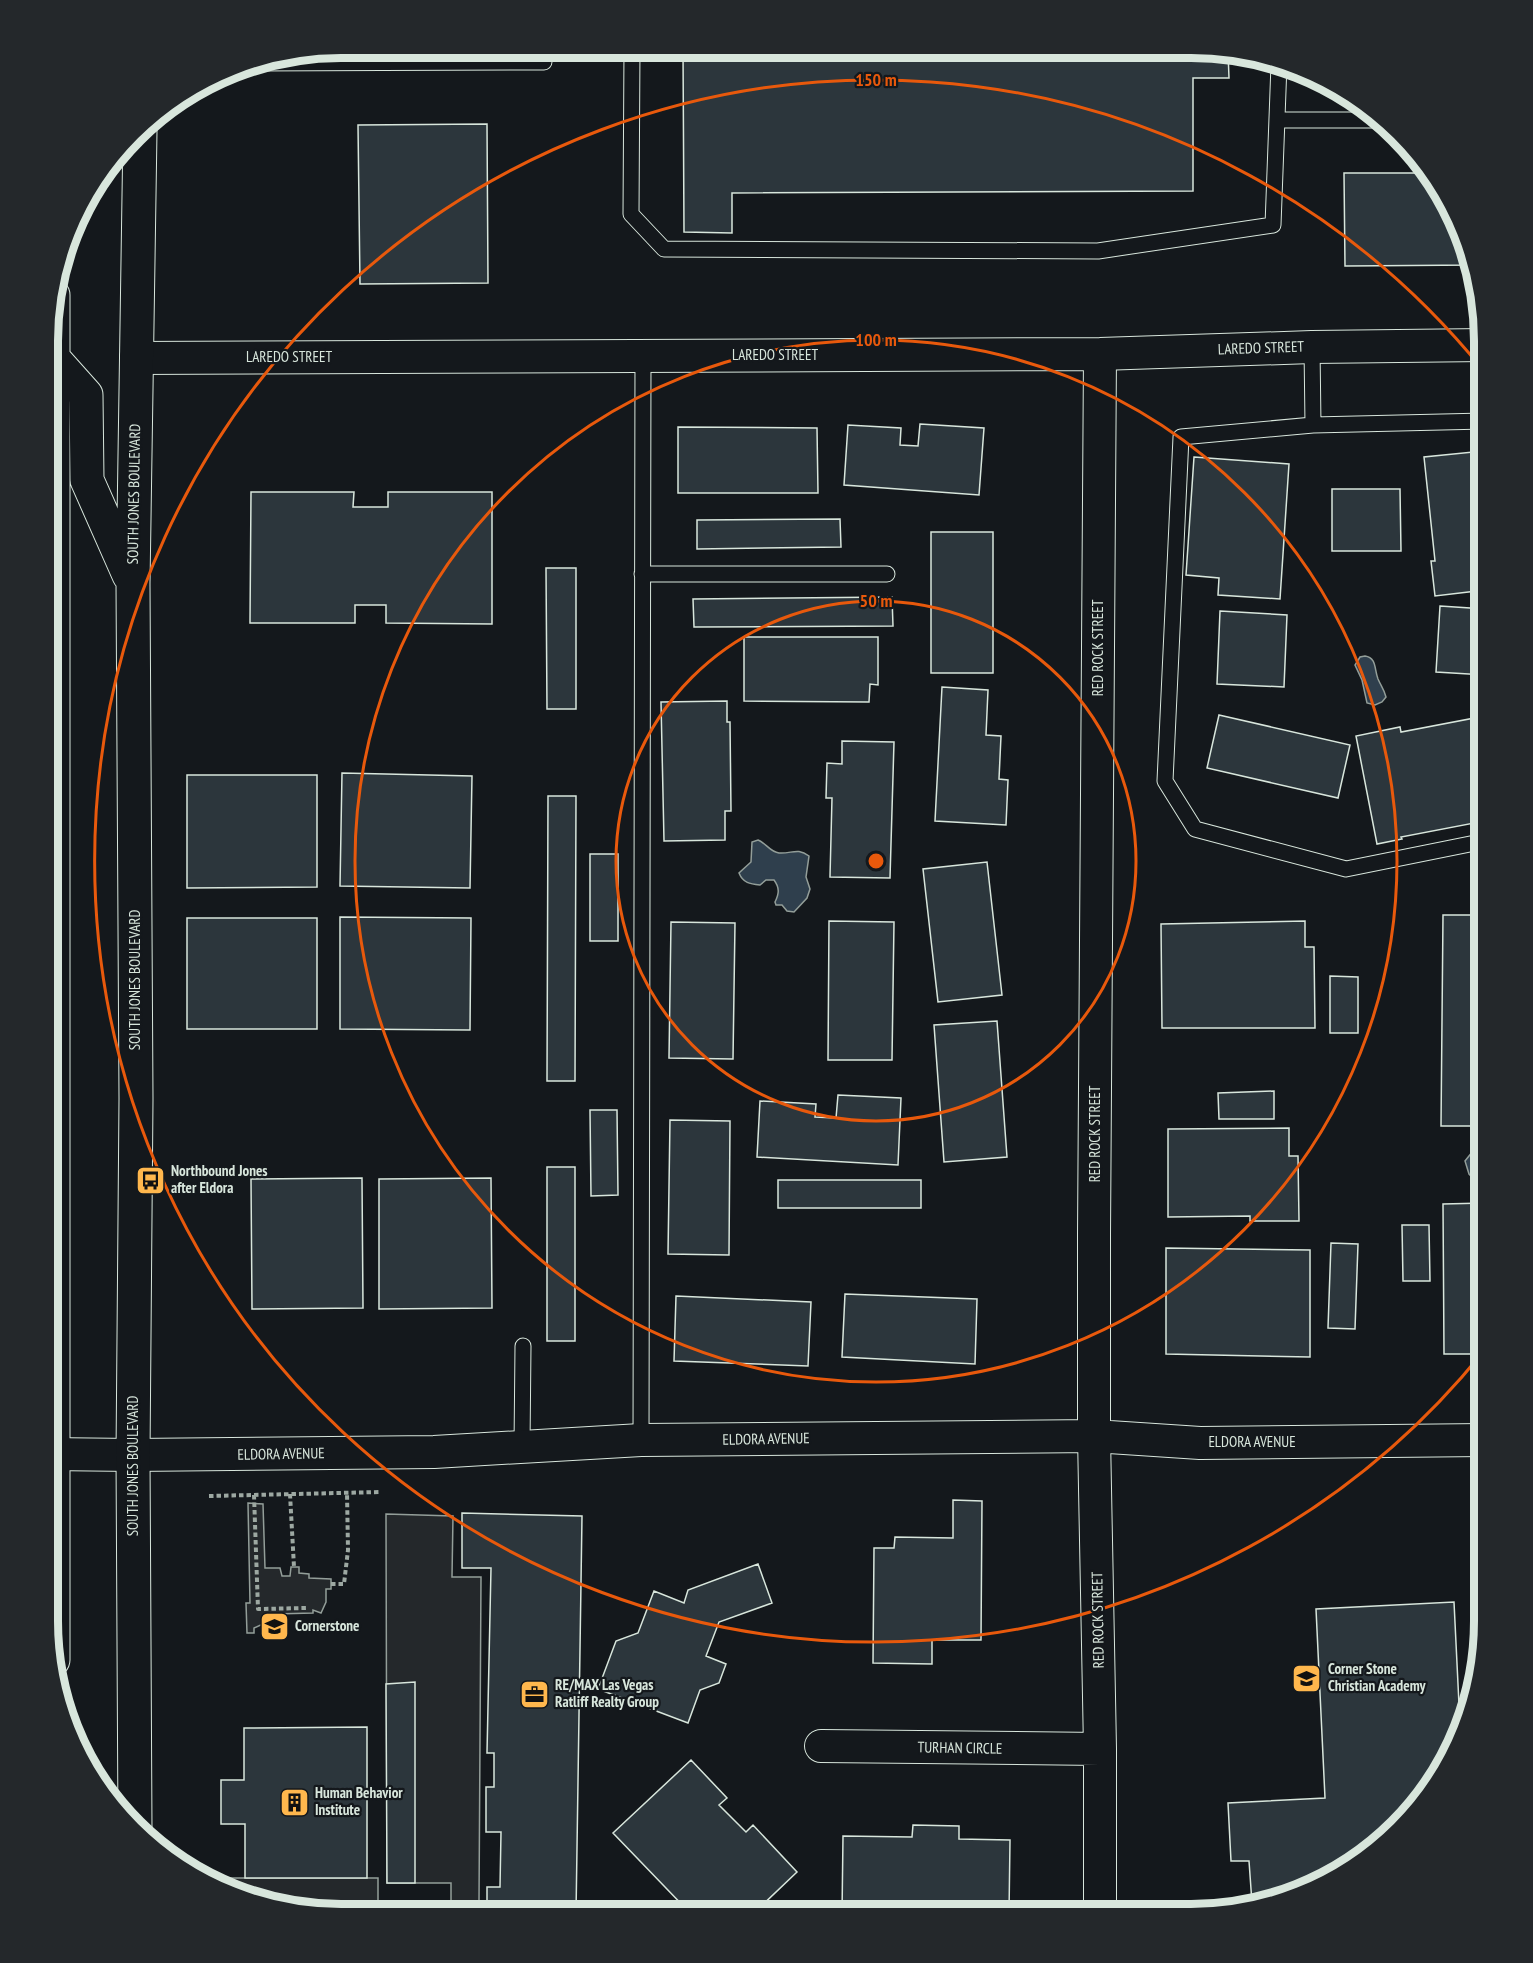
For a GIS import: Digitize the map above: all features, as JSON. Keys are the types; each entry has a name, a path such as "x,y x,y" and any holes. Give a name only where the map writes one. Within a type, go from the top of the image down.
{"main road":[{"name":"SOUTH JONES BOULEVARD","path":"135,1815 133,1455 136,1099 133,584 140,142"},
{"path":"58,365 86,395 87,480 133,584"}],"street":[{"name":"LAREDO STREET","path":"136,358 1100,354 1312,347 1475,345"},
{"name":"RED ROCK STREET","path":"1100,354 1094,1436 1100,1749 1100,1904"},
{"name":"ELDORA AVENUE","path":"58,1454 434,1452 641,1440 1094,1436 1200,1443 1475,1440"},
{"name":"TURHAN CIRCLE","path":"821,1746 1100,1749"}],"lane":[{"path":"293,63 544,62 544,58"},
{"path":"632,58 631,214 664,249 1098,251 1273,225 1279,73"},
{"path":"1277,120 1368,120"},
{"path":"1312,347 1313,425"},
{"path":"641,1440 642,356"},
{"path":"1475,421 1313,425 1182,437 1165,781 1195,829 1346,869 1475,843"},
{"path":"642,574 887,574"},
{"path":"522,1446 523,1346"}],"path":[{"path":"209,1496 381,1492"},
{"path":"331,1584 344,1584 348,1550 347,1493"},
{"path":"290,1494 294,1567"},
{"path":"254,1495 258,1609 306,1608"}],"shaded area":[{"path":"248,1503 263,1504 265,1568 280,1568 282,1576 290,1576 291,1567 299,1567 299,1573 309,1574 309,1578 331,1579 331,1589 326,1589 326,1602 321,1613 313,1610 313,1613 274,1614 274,1619 254,1628 254,1633 247,1633 246,1603 250,1603"},
{"path":"386,1514 453,1516 452,1577 481,1577 479,1903 451,1903 451,1883 387,1883"},
{"path":"222,1878 378,1878 378,1904 323,1904 268,1895"}],"water":[{"path":"1365,656 1372,659 1386,697 1375,705 1367,703 1362,680 1355,665 1360,657"},
{"path":"758,840 776,852 798,851 809,856 806,877 810,889 807,898 794,912 787,911 782,905 776,905 778,891 774,880 766,880 756,885 747,882 739,873 751,862 752,842"},
{"path":"1475,1151 1475,1179 1469,1174 1465,1161"}],"building":[{"path":"683,58 1191,58 1228,61 1229,78 1193,78 1193,191 732,193 732,233 684,232"},
{"path":"487,124 488,283 360,284 358,125"},
{"path":"1344,173 1419,173 1445,216 1464,265 1345,266"},
{"path":"920,424 984,428 979,495 844,485 848,425 901,428 900,445 918,446"},
{"path":"678,427 817,428 818,493 678,493"},
{"path":"1475,452 1475,591 1435,596 1431,561 1435,561 1424,457"},
{"path":"1194,457 1289,464 1280,599 1218,595 1219,578 1186,575"},
{"path":"1332,489 1400,489 1401,551 1332,551"},
{"path":"251,492 354,492 353,507 388,507 388,492 492,492 492,624 386,623 386,605 355,605 355,623 250,623"},
{"path":"840,519 841,547 697,549 697,520"},
{"path":"931,532 993,532 993,673 931,673"},
{"path":"546,568 576,568 576,709 547,709"},
{"path":"892,597 893,626 694,627 693,599"},
{"path":"1440,606 1475,608 1475,674 1436,672"},
{"path":"1220,611 1287,615 1284,687 1217,684"},
{"path":"744,637 878,637 878,685 870,684 869,702 744,701"},
{"path":"942,687 988,690 986,735 1001,736 999,779 1008,780 1006,825 935,821"},
{"path":"727,701 727,722 730,722 731,811 725,811 725,840 664,841 661,702"},
{"path":"1219,715 1350,745 1338,798 1207,768"},
{"path":"1475,718 1475,823 1377,844 1356,736 1400,727 1401,732"},
{"path":"842,741 894,742 890,878 830,877 832,798 826,798 827,763 842,764"},
{"path":"342,773 472,776 470,888 340,886"},
{"path":"187,775 317,775 317,887 187,888"},
{"path":"548,796 576,796 575,1081 547,1081"},
{"path":"590,854 618,854 618,941 590,941"},
{"path":"987,862 1002,995 938,1002 923,869"},
{"path":"1443,915 1475,915 1475,1126 1441,1126"},
{"path":"340,917 471,918 470,1030 340,1029"},
{"path":"187,918 317,918 317,1029 187,1029"},
{"path":"829,921 894,922 892,1060 828,1060"},
{"path":"1305,921 1305,947 1314,947 1315,1028 1162,1028 1161,924"},
{"path":"671,922 735,923 733,1059 669,1058"},
{"path":"1330,976 1358,977 1358,1033 1330,1033"},
{"path":"997,1021 1007,1157 944,1162 934,1025"},
{"path":"1274,1091 1274,1119 1219,1119 1218,1093"},
{"path":"838,1095 901,1098 898,1165 757,1157 760,1101 816,1104 815,1117 836,1118"},
{"path":"590,1110 617,1110 618,1195 591,1196"},
{"path":"670,1120 730,1121 729,1255 668,1254"},
{"path":"1289,1128 1289,1156 1298,1156 1299,1221 1250,1221 1250,1216 1168,1217 1168,1129"},
{"path":"547,1167 575,1167 575,1341 547,1341"},
{"path":"362,1178 363,1308 252,1309 251,1179"},
{"path":"491,1178 492,1308 379,1309 379,1179"},
{"path":"778,1180 921,1180 921,1208 778,1208"},
{"path":"1475,1203 1475,1354 1444,1354 1443,1204"},
{"path":"1402,1225 1429,1225 1430,1281 1403,1281"},
{"path":"1331,1243 1358,1244 1355,1329 1328,1328"},
{"path":"1166,1248 1310,1250 1310,1357 1166,1354"},
{"path":"845,1294 977,1299 975,1364 842,1357"},
{"path":"676,1296 811,1302 808,1366 674,1361"},
{"path":"953,1500 982,1501 981,1640 932,1640 932,1664 873,1663 874,1548 894,1548 895,1537 953,1538"},
{"name":"RE/MAX Las Vegas Ratliff Realty Group","path":"462,1513 582,1516 576,1904 487,1904 487,1887 500,1887 501,1832 486,1832 486,1787 494,1787 494,1753 487,1753 491,1568 462,1568"},
{"path":"758,1564 772,1603 719,1622 706,1656 726,1664 719,1683 700,1690 688,1723 598,1689 616,1641 638,1633 654,1591 684,1603 688,1590"},
{"path":"1454,1602 1459,1711 1437,1763 1416,1794 1392,1822 1364,1846 1333,1867 1300,1883 1252,1898 1249,1861 1231,1861 1228,1803 1325,1798 1316,1609"},
{"path":"415,1682 415,1883 387,1883 386,1684"},
{"name":"Human Behavior Institute","path":"367,1727 367,1878 245,1878 245,1824 221,1824 221,1780 244,1780 244,1728"},
{"path":"691,1760 727,1798 719,1805 746,1832 753,1825 797,1872 763,1904 681,1904 613,1833"},
{"path":"913,1825 959,1826 959,1839 1010,1840 1009,1904 842,1904 843,1836 912,1837"}],"place":[{"name":"Northbound Jones after Eldora","path":"150,1180"},
{"name":"Cornerstone","path":"274,1626"},
{"name":"Corner Stone Christian Academy","path":"1307,1678"},
{"name":"RE/MAX Las Vegas Ratliff Realty Group","path":"534,1694"},
{"name":"Human Behavior Institute","path":"294,1802"}]}
